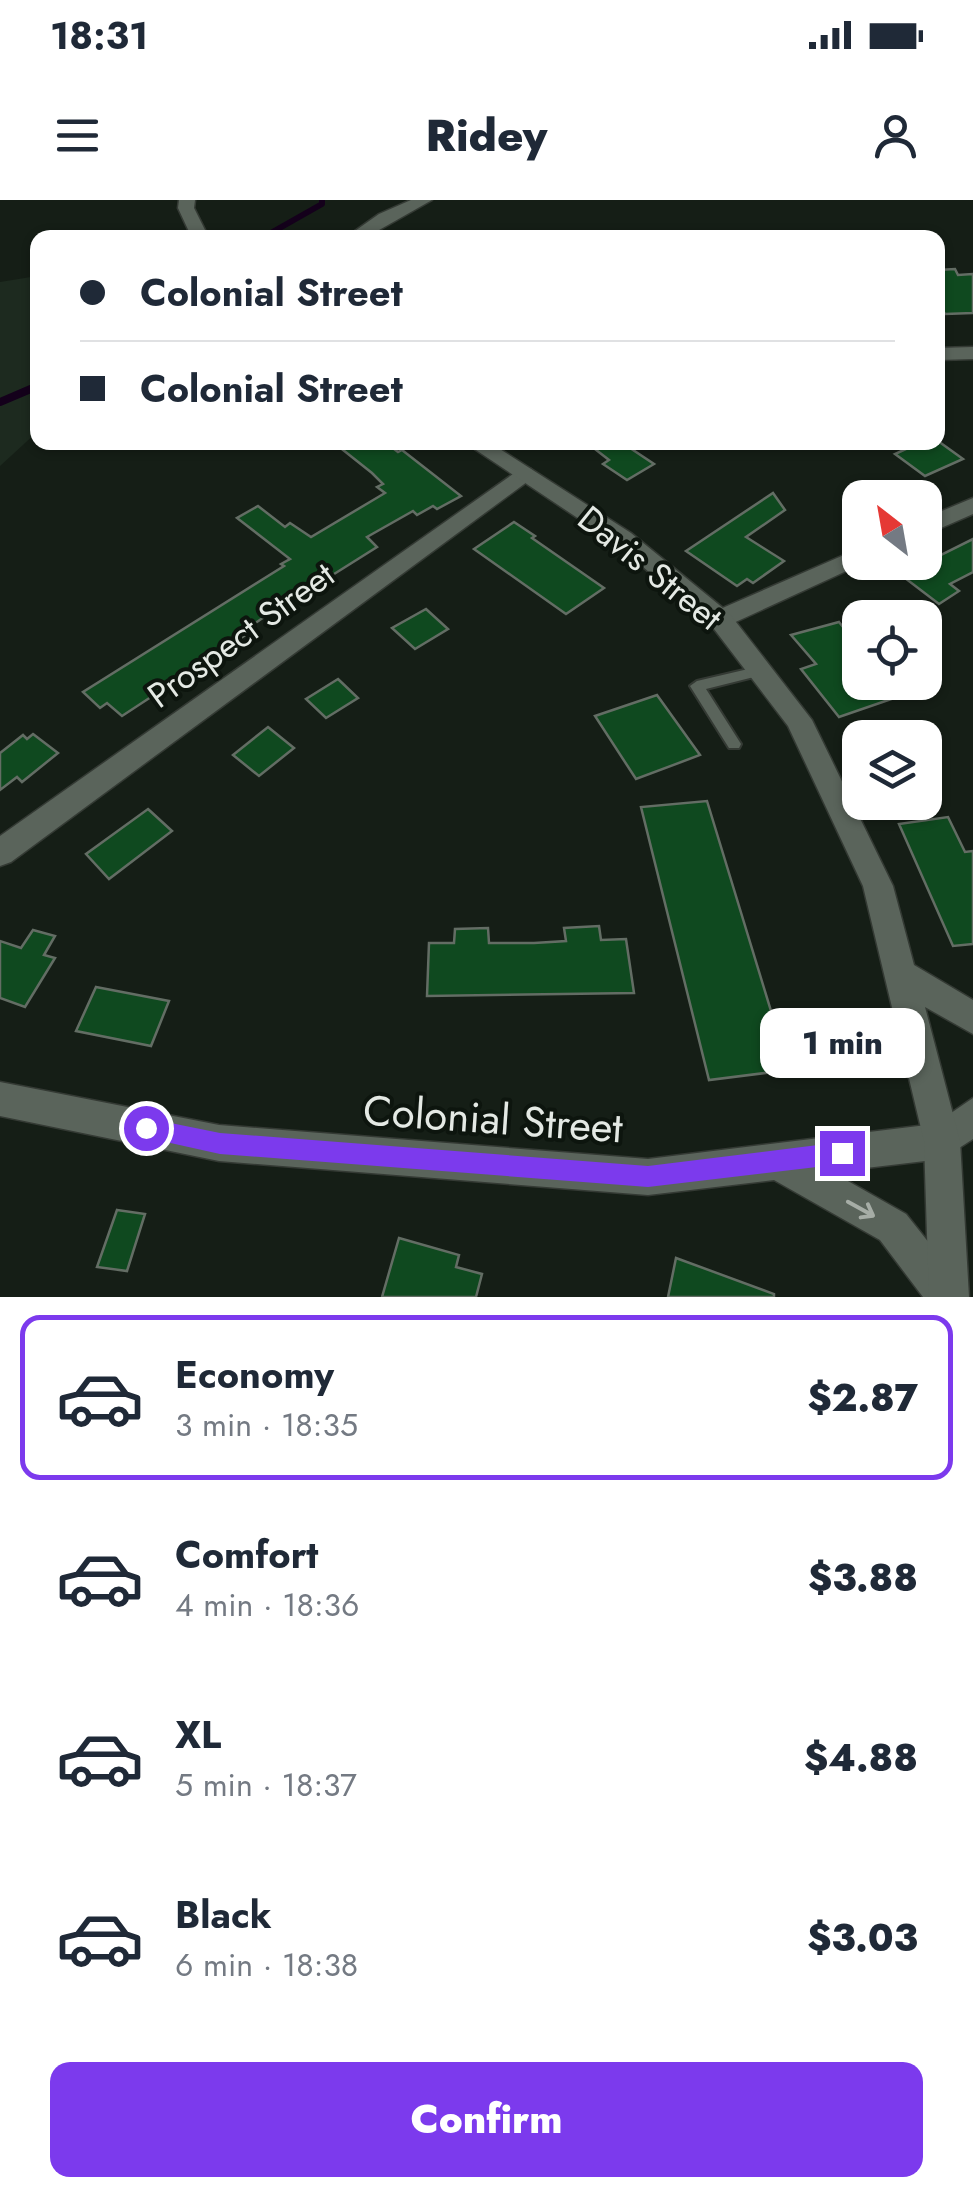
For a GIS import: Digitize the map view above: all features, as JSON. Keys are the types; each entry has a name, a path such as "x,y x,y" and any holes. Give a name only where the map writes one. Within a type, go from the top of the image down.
{"street":[{"path":"187,200 186,208 196,230"},
{"path":"365,230 424,200"},
{"path":"945,354 973,353"},
{"name":"Davis Street","path":"486,450 623,538 720,619 799,720 878,886 942,1141 948,1297"},
{"name":"Prospect Street","path":"0,854 523,474"},
{"path":"942,520 973,506"},
{"path":"720,619 842,564"},
{"path":"900,974 973,1018"},
{"name":"Colonial Street","path":"0,1099 220,1143 648,1176 942,1141"},
{"path":"942,1141 973,1116"},
{"path":"776,1161 893,1227 948,1297"}],"lane":[{"path":"734,744 697,686 761,671"}],"shaded area":[{"path":"30,277 30,438 0,466 0,282"}],"building":[{"path":"955,269 958,275 973,274 973,313 945,314 945,270"},
{"path":"945,446 963,459 925,476 895,454 904,450 945,450"},
{"path":"343,450 402,450 461,496 437,509 433,506 417,515 413,511 367,537 377,547 315,586 310,585 244,631 247,634 122,716 107,703 100,708 83,692 284,566 281,564 290,559 237,518 258,506 285,527 290,523 311,537 385,493 377,487 383,484"},
{"path":"596,450 633,450 654,464 627,480 603,464 609,460"},
{"path":"773,493 785,510 746,537 784,561 753,583 747,579 737,586 686,551"},
{"path":"514,522 604,588 566,614 474,549"},
{"path":"973,539 973,572 950,584 959,591 942,602 908,580 942,580 942,554"},
{"path":"426,609 448,629 415,649 392,628"},
{"path":"839,622 842,700 888,700 839,717 801,669 816,664 791,635"},
{"path":"338,679 358,698 326,718 306,699"},
{"path":"657,695 700,755 636,779 595,716"},
{"path":"268,727 294,748 259,776 233,755"},
{"path":"33,734 58,753 22,782 17,777 0,790 0,753 23,735 27,739"},
{"path":"707,801 789,1070 709,1080 641,807"},
{"path":"148,809 172,831 109,879 86,854"},
{"path":"948,817 965,852 973,851 973,944 953,946 899,824"},
{"path":"599,926 601,940 626,939 634,993 427,996 429,943 454,943 455,929 488,928 489,943 534,943 566,941 564,928"},
{"path":"33,930 55,936 44,955 55,958 25,1007 0,998 0,941 21,948"},
{"path":"96,987 169,1001 151,1046 76,1031"},
{"path":"117,1210 145,1214 127,1271 97,1267"},
{"path":"399,1238 459,1255 456,1267 482,1274 476,1297 382,1297"},
{"path":"676,1258 774,1294 774,1297 668,1297"}],"waterway":[{"path":"276,230 322,204 322,200"},
{"path":"0,402 30,389"}],"route":[{"path":"146,1128 220,1143 648,1176 842,1153"}]}
